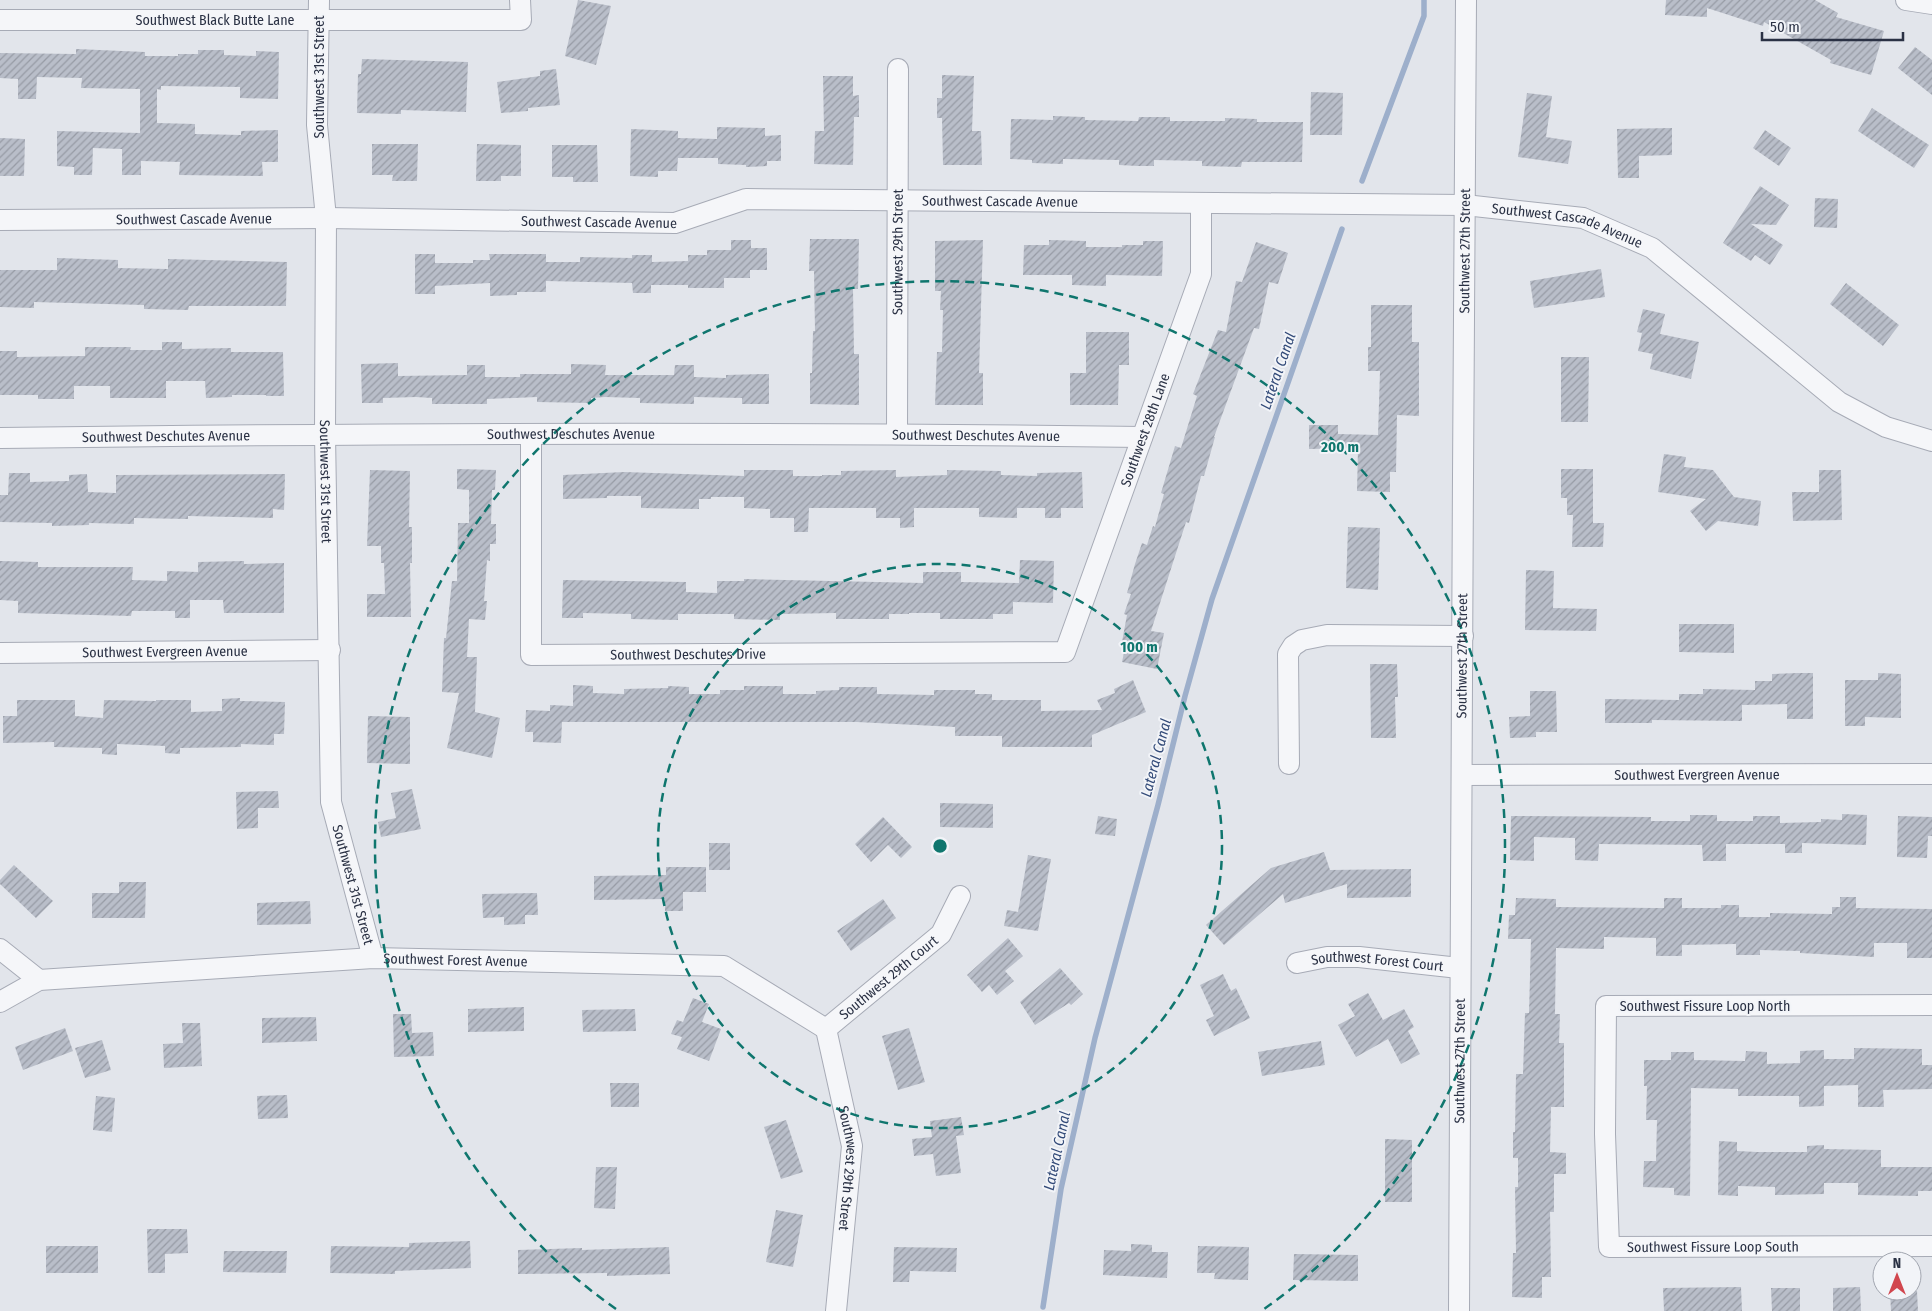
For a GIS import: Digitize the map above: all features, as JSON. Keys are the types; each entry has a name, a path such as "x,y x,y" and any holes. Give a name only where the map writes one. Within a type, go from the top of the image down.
{"street":[{"name":"Southwest 31st Street","path":"319,0 317,125 326,218 325,434 331,802 373,958"},
{"name":"Southwest Black Butte Lane","path":"0,20 520,20 520,0"},
{"name":"Southwest 27th Street","path":"1459,1311 1459,968 1462,775 1466,0"},
{"path":"1906,0 1932,4"},
{"name":"Southwest 29th Street","path":"897,434 898,69"},
{"name":"Southwest Cascade Avenue","path":"0,220 326,218 676,223 746,199 1465,205 1583,218 1652,248 1839,402 1886,427 1932,441"},
{"name":"Southwest 28th Lane","path":"1065,652 1201,274 1201,203"},
{"name":"Southwest Deschutes Avenue","path":"0,438 325,434 897,434 1142,437"},
{"name":"Southwest Deschutes Drive","path":"531,434 531,655 1065,652"},
{"path":"1289,764 1288,654 1293,646 1302,640 1327,635 1463,636"},
{"name":"Southwest Evergreen Avenue","path":"0,653 330,650"},
{"name":"Southwest Evergreen Avenue","path":"1462,775 1932,774"},
{"name":"Southwest 29th Court","path":"826,1029 941,934 960,896"},
{"path":"0,949 39,980 0,1002"},
{"name":"Southwest Forest Court","path":"1297,963 1328,957 1360,957 1459,968"},
{"name":"Southwest Forest Avenue","path":"39,980 373,958 724,966 826,1029"},
{"name":"Southwest Fissure Loop North","path":"1605,1134 1606,1006 1932,1005"},
{"name":"Southwest 29th Street","path":"826,1029 852,1146 836,1311"},
{"name":"Southwest Fissure Loop South","path":"1605,1134 1609,1247 1932,1246"}],"building":[{"path":"578,0 611,6 596,65 565,56"},
{"path":"1666,0 1815,0 1838,13 1836,17 1884,31 1871,75 1830,63 1831,60 1764,22 1763,26 1707,8 1707,17 1665,15"},
{"path":"1915,47 1932,60 1932,95 1898,68"},
{"path":"76,49 145,52 145,56 198,54 198,50 224,50 224,55 256,56 256,51 279,52 278,99 240,98 240,87 161,86 161,90 157,89 157,123 195,124 195,134 241,135 241,131 278,130 278,162 262,162 263,176 179,175 180,162 141,161 141,175 122,175 122,149 93,148 92,175 74,175 74,167 57,166 57,131 140,133 140,89 81,88 82,78 37,77 36,99 18,99 18,79 0,78 0,53 76,54"},
{"path":"362,59 468,62 466,112 401,110 401,114 357,113 358,74 361,74"},
{"path":"556,69 560,105 528,108 528,111 501,113 497,82 540,76 540,71"},
{"path":"942,75 974,76 972,131 981,131 982,165 943,165 942,118 937,118 937,98 942,98"},
{"path":"823,76 853,76 853,96 859,95 859,117 854,117 853,165 814,164 815,131 824,131"},
{"path":"1311,92 1343,93 1342,135 1310,135"},
{"path":"1527,93 1552,96 1546,137 1572,141 1568,164 1518,157"},
{"path":"1872,108 1929,145 1914,168 1858,131"},
{"path":"1053,116 1085,117 1085,120 1138,121 1139,117 1170,117 1170,121 1225,121 1225,118 1257,119 1257,122 1303,122 1302,162 1242,162 1241,167 1202,166 1202,161 1154,160 1154,166 1138,166 1119,165 1119,160 1063,159 1063,164 1032,163 1032,160 1010,159 1011,119 1053,120"},
{"path":"717,127 765,128 765,136 781,135 781,161 767,161 767,166 746,167 746,165 718,164 718,158 678,158 677,171 658,171 658,177 630,176 631,129 678,131 678,138 717,139"},
{"path":"1672,128 1672,155 1639,156 1639,178 1618,178 1617,129"},
{"path":"1765,130 1791,148 1779,166 1753,148"},
{"path":"0,138 25,139 24,176 0,176"},
{"path":"372,144 418,144 417,181 392,181 393,175 372,175"},
{"path":"477,144 521,145 521,176 501,176 501,181 476,181"},
{"path":"552,145 597,145 598,182 573,182 573,177 552,177"},
{"path":"1760,186 1789,205 1776,225 1751,224 1783,245 1770,265 1755,255 1751,261 1723,243"},
{"path":"1815,198 1838,199 1837,228 1814,227"},
{"path":"810,239 859,239 858,289 853,289 854,354 859,354 859,405 810,404 810,373 812,373 813,331 815,331 814,271 809,271"},
{"path":"731,240 751,240 751,248 767,248 767,270 750,270 750,278 724,278 724,288 688,288 688,285 651,285 651,293 633,293 632,283 546,281 546,292 517,292 517,295 490,296 490,283 435,286 435,294 415,294 415,254 435,254 435,263 473,263 473,260 490,260 489,254 546,254 546,262 580,262 580,257 632,258 632,255 652,255 652,262 688,261 688,255 707,255 707,250 731,250"},
{"path":"983,240 979,373 983,373 983,405 935,405 937,352 942,352 943,310 940,310 941,291 935,291 935,241"},
{"path":"1049,240 1086,241 1086,247 1122,247 1122,245 1143,245 1143,241 1163,241 1162,276 1106,275 1106,286 1072,285 1072,275 1023,275 1024,245 1049,245"},
{"path":"1256,242 1288,253 1278,284 1269,282 1259,329 1254,328 1214,437 1204,476 1201,476 1189,523 1186,522 1151,631 1164,633 1157,669 1122,662 1125,648 1121,647 1127,615 1124,614 1131,594 1127,593 1135,564 1142,543 1147,545 1153,526 1155,527 1164,494 1161,493 1175,446 1181,448 1197,396 1193,394 1218,330 1226,332 1236,281 1242,282"},
{"path":"57,258 118,260 118,268 168,269 168,259 287,262 286,306 189,306 188,310 144,309 144,305 34,302 34,308 0,307 0,270 57,270"},
{"path":"1601,269 1605,297 1534,308 1530,281"},
{"path":"1846,283 1899,325 1883,346 1830,304"},
{"path":"1371,305 1412,305 1412,342 1419,342 1419,416 1397,415 1396,472 1390,472 1390,492 1357,491 1358,448 1309,449 1309,425 1338,425 1338,434 1378,435 1380,371 1368,371 1368,347 1371,347"},
{"path":"1643,309 1665,314 1660,334 1699,342 1691,379 1650,369 1653,354 1638,351 1642,333 1637,332"},
{"path":"1086,332 1129,332 1129,365 1119,365 1118,405 1070,405 1070,373 1086,373"},
{"path":"162,342 182,342 182,349 231,348 231,352 283,352 284,396 232,395 232,397 206,398 205,381 166,381 166,398 110,398 110,386 74,386 74,399 38,399 38,395 0,395 0,351 17,351 17,357 85,356 85,347 131,347 130,350 162,350"},
{"path":"1561,357 1589,357 1588,422 1561,422"},
{"path":"398,363 398,376 467,375 467,365 485,365 485,377 520,377 520,374 571,374 571,364 606,365 605,375 674,375 675,365 694,365 694,377 726,378 726,375 769,374 769,404 742,404 742,398 694,397 694,404 640,403 640,398 605,397 591,398 591,403 537,402 537,397 487,399 487,404 432,404 432,398 416,397 383,398 383,403 362,403 361,364"},
{"path":"1664,454 1686,457 1684,467 1713,470 1734,497 1761,501 1758,526 1718,521 1706,531 1690,511 1706,499 1658,492"},
{"path":"457,469 496,470 495,490 492,490 491,524 496,524 496,544 490,544 490,561 487,560 484,601 487,601 485,620 469,619 467,657 477,657 475,712 500,718 492,758 447,748 459,693 442,692 444,638 446,638 452,581 457,581 458,523 469,523 469,490 457,489"},
{"path":"1561,469 1593,469 1593,523 1604,523 1603,547 1572,547 1573,515 1567,515 1567,498 1561,498"},
{"path":"370,470 410,471 409,527 412,527 412,563 410,563 411,617 367,617 367,594 385,594 384,563 381,563 381,546 367,546"},
{"path":"744,470 793,470 793,476 822,476 841,475 841,471 896,470 896,477 947,475 947,470 1001,471 1001,475 1037,476 1037,473 1082,472 1083,508 1061,508 1061,518 1045,518 1045,508 1017,508 1017,518 979,517 979,508 914,508 914,527 900,528 900,518 876,518 876,508 809,508 808,532 794,532 794,518 770,518 770,509 744,508 744,497 699,499 699,509 641,508 641,496 563,499 563,475 624,472 744,476"},
{"path":"1819,470 1841,470 1842,520 1793,521 1792,492 1819,492"},
{"path":"9,473 30,473 30,482 69,481 69,475 87,474 88,492 116,493 116,475 285,474 284,510 273,509 273,518 188,516 188,519 134,518 134,524 89,523 89,525 52,526 52,523 0,522 0,495 8,495"},
{"path":"1348,527 1380,528 1378,590 1346,588"},
{"path":"1020,560 1054,561 1053,603 1013,602 1013,614 993,614 993,619 940,619 940,613 889,614 889,619 836,619 836,613 780,614 780,620 734,619 734,614 678,614 678,620 631,619 631,614 583,613 583,618 562,618 563,580 686,582 686,592 717,593 717,581 744,581 744,579 923,583 923,572 961,572 961,582 1019,583"},
{"path":"0,561 38,562 38,567 133,567 132,580 167,581 167,571 198,572 198,562 244,561 244,564 284,563 284,613 224,613 223,600 190,600 190,618 175,618 175,611 132,611 131,616 18,613 18,601 0,600"},
{"path":"1526,570 1554,571 1553,608 1597,609 1596,631 1525,630"},
{"path":"1679,624 1734,624 1734,653 1679,652"},
{"path":"1370,664 1397,664 1398,697 1395,697 1396,738 1371,738"},
{"path":"1813,673 1813,719 1787,719 1787,704 1742,705 1742,721 1652,720 1652,723 1605,723 1605,699 1679,700 1679,694 1703,694 1703,689 1755,690 1755,681 1772,681 1772,674"},
{"path":"1878,673 1901,674 1901,718 1865,717 1865,726 1845,726 1845,680 1878,680"},
{"path":"1133,680 1146,712 1092,735 1092,747 1002,747 1002,736 955,736 955,727 857,722 562,722 561,743 533,742 533,732 525,732 526,710 550,711 550,705 573,706 573,685 593,686 593,693 624,694 624,689 668,688 668,686 689,687 689,694 720,694 720,690 744,690 744,686 783,686 783,694 816,694 816,691 839,690 839,687 877,687 877,694 934,695 934,690 975,690 975,694 992,694 992,700 1041,700 1041,711 1102,710 1097,700 1115,693 1114,689"},
{"path":"1530,691 1556,691 1557,732 1536,732 1536,737 1510,738 1509,717 1530,716"},
{"path":"240,698 240,701 285,702 284,734 274,734 274,745 241,744 241,747 180,748 180,754 165,753 165,746 117,744 117,755 102,754 102,748 54,747 54,742 3,743 3,716 17,716 17,700 75,700 75,716 103,718 104,700 191,700 191,712 222,711 222,699"},
{"path":"368,716 410,717 410,764 367,763"},
{"path":"412,789 421,829 381,837 378,822 396,818 391,793"},
{"path":"278,791 279,808 258,808 258,828 237,829 236,792"},
{"path":"940,803 993,804 993,828 940,827"},
{"path":"1842,814 1867,815 1866,845 1802,843 1802,853 1785,853 1785,844 1726,844 1726,861 1703,861 1702,845 1599,844 1598,861 1575,860 1575,838 1534,837 1534,861 1510,860 1511,816 1651,817 1651,821 1690,821 1690,815 1717,815 1717,821 1753,821 1753,816 1780,816 1780,823 1821,822 1821,819 1842,820"},
{"path":"1098,816 1117,819 1115,836 1095,834"},
{"path":"1898,816 1932,817 1932,836 1928,836 1927,858 1897,857"},
{"path":"883,817 912,847 901,858 888,845 871,862 855,844"},
{"path":"709,843 730,843 730,870 709,870"},
{"path":"1324,852 1330,870 1411,869 1411,897 1347,898 1347,884 1285,903 1283,894 1224,945 1206,925 1271,868"},
{"path":"1028,855 1051,859 1038,931 1004,926 1007,910 1018,912"},
{"path":"14,865 53,901 36,918 0,884 0,880"},
{"path":"666,867 706,867 706,892 683,892 683,911 665,911 665,899 594,900 594,876 666,875"},
{"path":"119,882 146,882 145,918 92,918 92,893 119,893"},
{"path":"537,893 538,915 525,915 525,924 504,925 504,917 483,918 482,894"},
{"path":"1840,897 1856,897 1856,908 1932,909 1932,958 1907,958 1907,943 1874,943 1874,957 1760,950 1760,955 1736,955 1736,944 1682,945 1682,956 1656,956 1656,938 1604,937 1604,949 1556,948 1555,1014 1560,1014 1559,1043 1564,1043 1564,1107 1551,1107 1550,1152 1566,1153 1566,1174 1554,1174 1554,1212 1550,1212 1551,1277 1542,1277 1542,1298 1512,1297 1513,1253 1516,1253 1515,1187 1518,1187 1518,1158 1513,1158 1516,1074 1523,1074 1525,1013 1529,1013 1531,939 1508,939 1509,915 1515,915 1516,898 1556,899 1556,907 1664,908 1664,898 1682,898 1682,908 1721,908 1721,905 1739,905 1739,917 1770,917 1770,913 1832,914 1832,907 1840,907"},
{"path":"883,899 896,918 851,951 837,931"},
{"path":"310,901 311,924 257,925 257,903"},
{"path":"1008,938 1023,956 1005,971 1014,981 997,995 989,985 982,992 967,975"},
{"path":"1060,968 1083,994 1071,1005 1069,1003 1035,1025 1020,1002"},
{"path":"1223,974 1231,991 1236,988 1250,1018 1214,1036 1206,1020 1214,1016 1200,985"},
{"path":"1368,993 1383,1020 1404,1009 1414,1027 1408,1031 1420,1054 1401,1064 1388,1039 1356,1057 1338,1025 1355,1016 1348,1004"},
{"path":"693,998 709,1004 702,1022 721,1029 709,1061 677,1049 682,1037 671,1034 677,1020 683,1022"},
{"path":"524,1007 524,1031 468,1032 468,1009"},
{"path":"635,1009 636,1031 583,1032 582,1010"},
{"path":"393,1014 411,1014 412,1033 433,1032 434,1056 394,1057"},
{"path":"316,1017 317,1041 262,1043 262,1018"},
{"path":"182,1023 200,1023 202,1066 164,1068 163,1044 183,1043"},
{"path":"65,1028 73,1051 23,1070 15,1047"},
{"path":"909,1028 925,1082 898,1090 882,1036"},
{"path":"102,1040 111,1070 85,1078 75,1048"},
{"path":"1321,1041 1325,1065 1262,1076 1258,1052"},
{"path":"1854,1048 1922,1049 1922,1065 1932,1065 1932,1089 1883,1090 1884,1107 1858,1107 1858,1085 1824,1086 1824,1106 1799,1107 1799,1096 1738,1096 1738,1089 1691,1088 1690,1196 1674,1195 1674,1188 1643,1187 1644,1161 1656,1161 1657,1120 1646,1120 1647,1086 1644,1086 1644,1060 1671,1060 1671,1052 1694,1052 1694,1060 1745,1061 1746,1051 1767,1052 1767,1064 1800,1063 1800,1051 1824,1050 1824,1059 1854,1059"},
{"path":"610,1083 639,1083 639,1107 611,1107"},
{"path":"287,1095 288,1118 258,1119 257,1096"},
{"path":"96,1096 115,1098 112,1132 93,1130"},
{"path":"961,1117 964,1135 956,1136 961,1173 936,1176 933,1154 914,1156 912,1139 932,1137 930,1121"},
{"path":"786,1120 803,1172 781,1179 764,1127"},
{"path":"1385,1139 1412,1140 1412,1202 1385,1202"},
{"path":"1719,1141 1737,1142 1737,1151 1807,1152 1807,1146 1824,1145 1824,1149 1881,1150 1881,1167 1932,1167 1932,1191 1918,1191 1918,1196 1858,1195 1858,1183 1824,1183 1824,1194 1775,1195 1775,1187 1738,1186 1738,1196 1718,1195"},
{"path":"596,1167 617,1167 615,1209 594,1208"},
{"path":"776,1210 803,1215 793,1267 766,1262"},
{"path":"147,1229 187,1229 188,1253 165,1254 165,1273 148,1273"},
{"path":"470,1241 471,1268 395,1271 395,1274 330,1273 331,1246 409,1247 409,1243"},
{"path":"1131,1244 1152,1245 1152,1252 1168,1252 1167,1278 1103,1275 1104,1250 1131,1251"},
{"path":"46,1246 98,1246 98,1273 46,1273"},
{"path":"1198,1246 1249,1247 1248,1280 1214,1279 1215,1273 1197,1273"},
{"path":"669,1247 670,1274 607,1276 607,1273 518,1274 518,1250"},
{"path":"894,1247 957,1248 956,1272 910,1271 909,1282 893,1282"},
{"path":"224,1251 287,1251 286,1273 223,1272"},
{"path":"1294,1254 1358,1255 1358,1281 1293,1280"},
{"path":"1741,1287 1742,1311 1664,1311 1663,1288"},
{"path":"1860,1287 1861,1311 1833,1311 1833,1288"},
{"path":"1771,1288 1800,1288 1800,1311 1772,1311"},
{"path":"1890,1301 1918,1301 1918,1311 1891,1311"}],"waterway":[{"name":"Lateral Canal","path":"1362,181 1424,16 1424,0"},
{"name":"Lateral Canal","path":"1043,1307 1061,1189 1095,1038 1158,805 1185,696 1212,599 1342,229"}]}
